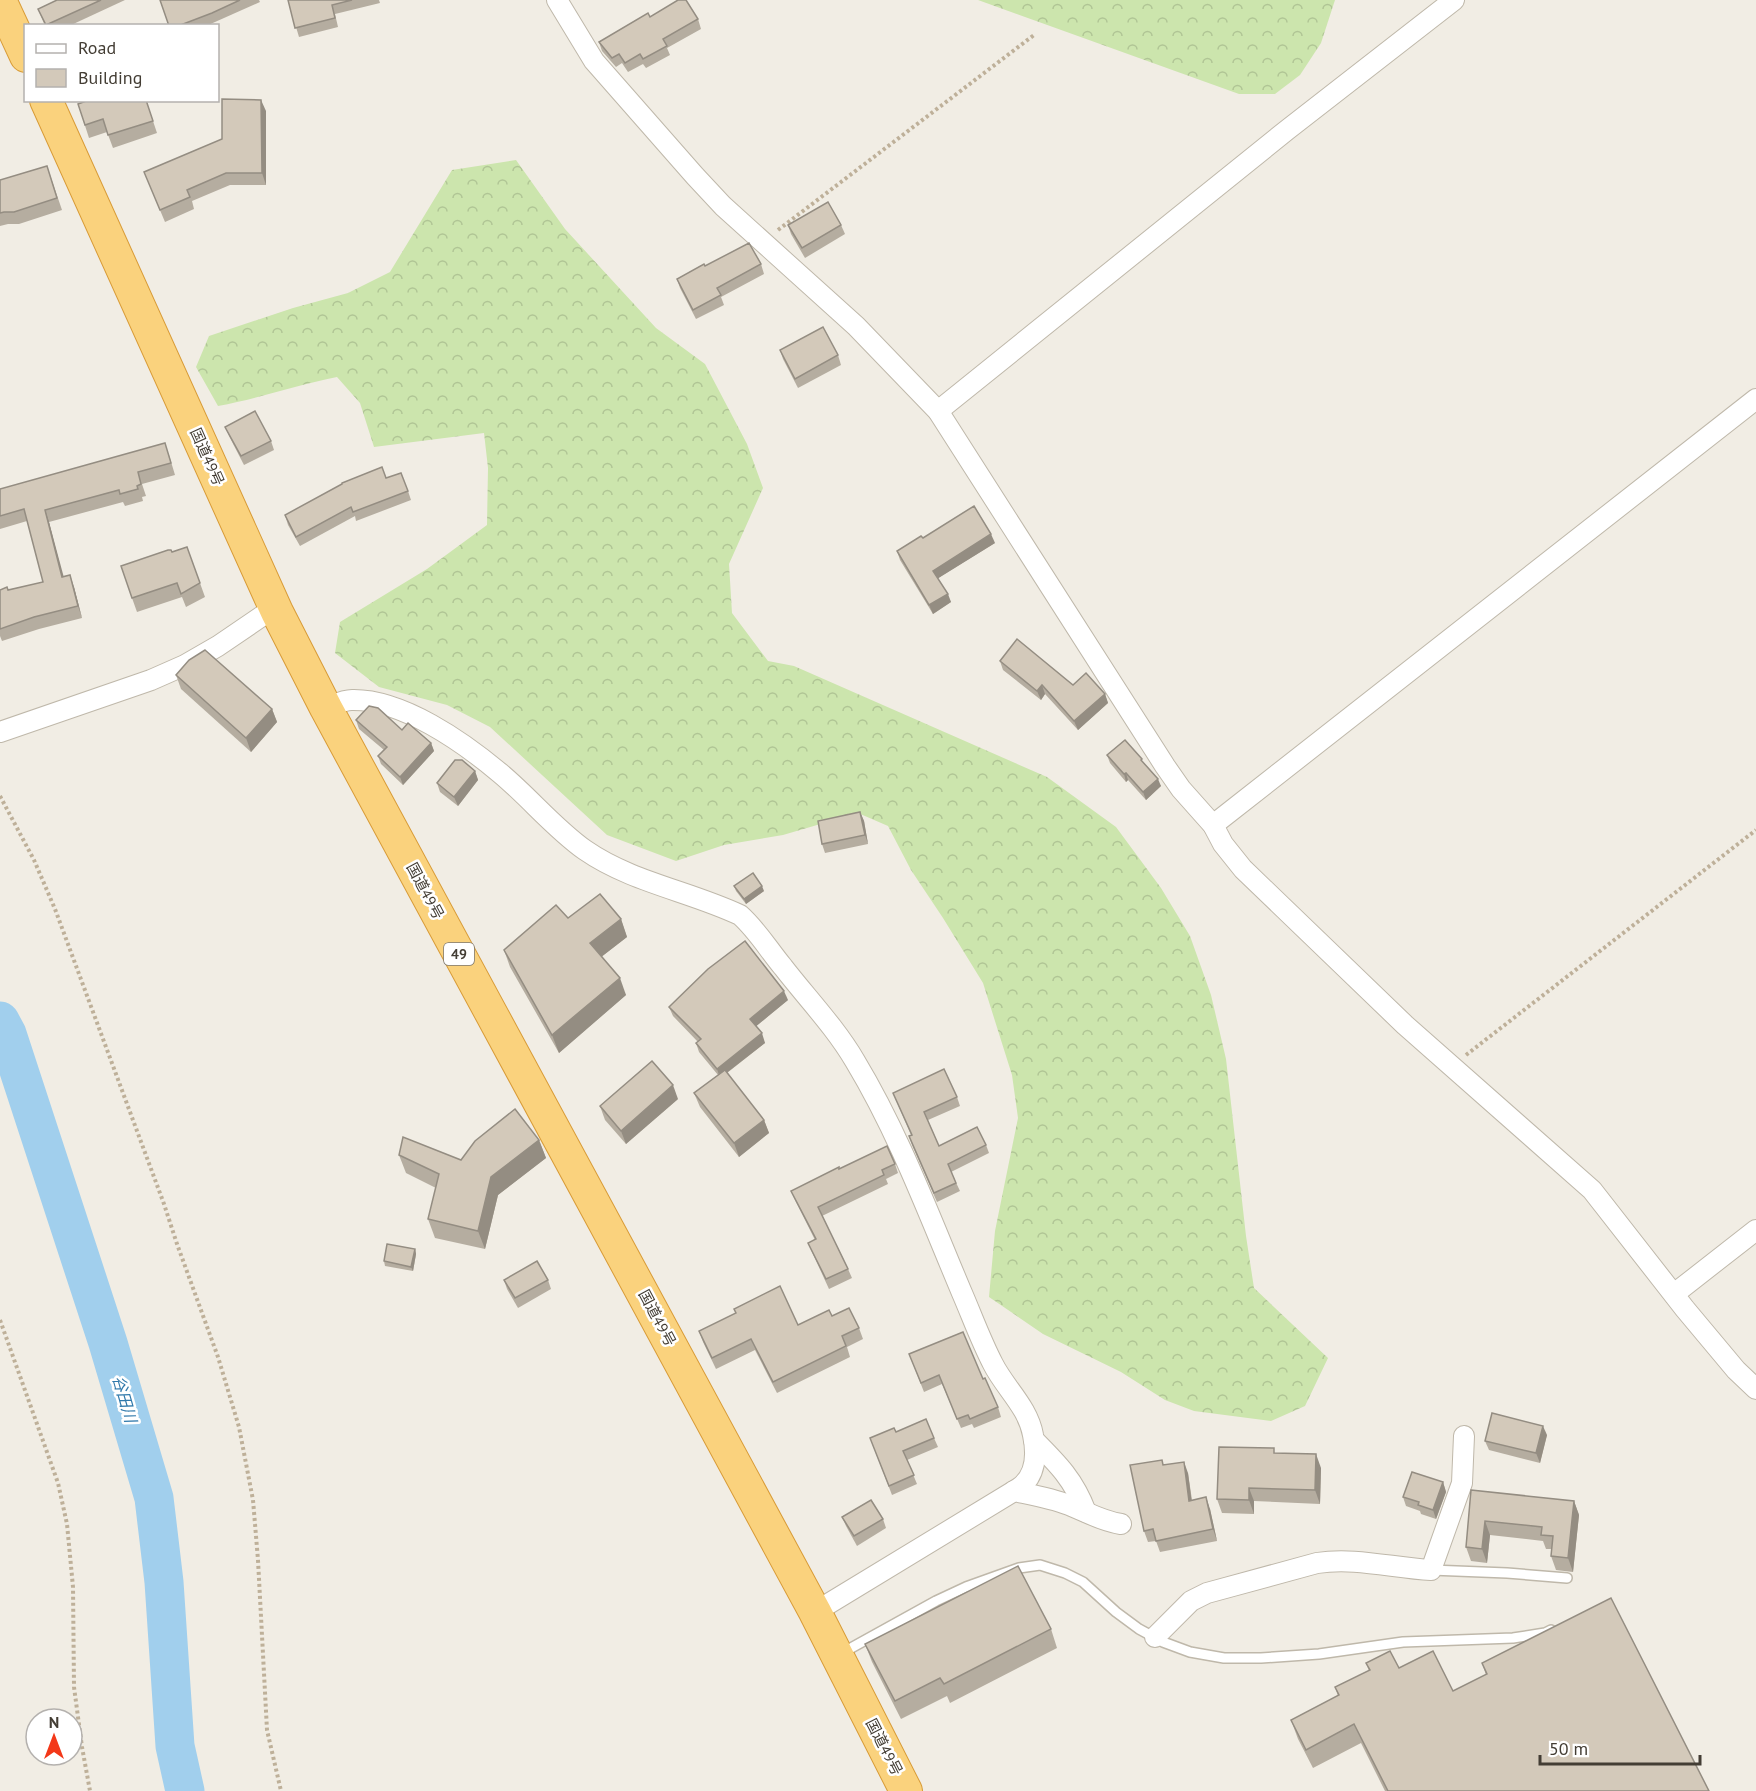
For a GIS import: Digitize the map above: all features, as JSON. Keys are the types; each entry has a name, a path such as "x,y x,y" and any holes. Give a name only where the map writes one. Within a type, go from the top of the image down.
{"highway":[{"path":"0,0 24,52"},
{"name":"国道49号","path":"47,102 277,612 326,708 816,1612 906,1791"}],"street":[{"path":"557,0 594,61 695,176 723,206 856,326 938,411 1164,766 1213,825 1223,844 1243,869 1405,1025 1592,1190 1736,1370 1756,1389"},
{"path":"938,411 1287,130 1454,0"},
{"path":"1213,825 1756,399"},
{"path":"0,732 151,680 185,665 218,646 262,616 277,612"},
{"path":"326,708 351,700 392,707 420,718 468,748 501,773 584,849 621,870 740,915 753,926 781,965 843,1041 871,1088 910,1170 993,1365 1018,1401 1032,1428 1034,1462 1032,1473 1026,1483 816,1612"},
{"path":"1674,1294 1756,1230"},
{"path":"1155,1637 1186,1606 1208,1593 1317,1563 1348,1560 1431,1570 1462,1483 1464,1436"},
{"path":"1034,1440 1067,1475 1080,1496 1086,1512"},
{"path":"1014,1491 1044,1497 1106,1522 1121,1524"}],"lane":[{"path":"837,1655 966,1587 1019,1568 1040,1565 1083,1582 1139,1629 1190,1652 1224,1658 1319,1654 1403,1642 1513,1638 1545,1633 1560,1626"},
{"path":"1431,1570 1567,1578"}],"path":[{"path":"763,242 1034,35"},
{"path":"0,796 34,860 63,929 164,1204 218,1357 239,1427 253,1500 267,1730 281,1791"},
{"path":"1452,1066 1756,830"},
{"path":"0,1320 58,1483 67,1524 73,1587 74,1687 90,1791"}],"green space":[{"path":"978,0 1335,0 1321,43 1300,75 1275,94 1239,94"},
{"path":"516,160 565,229 656,328 705,364 747,444 763,488 729,564 732,613 768,661 794,666 1047,777 1116,827 1161,888 1190,936 1211,995 1226,1059 1254,1288 1328,1358 1305,1406 1271,1421 1194,1411 1165,1400 1121,1372 1043,1334 989,1297 995,1231 1018,1118 1012,1075 983,983 911,870 888,826 858,813 783,835 724,845 676,861 607,835 490,727 447,705 379,687 335,653 340,622 427,569 487,525 488,468 484,433 374,447 360,403 337,377 218,406 196,367 209,336 293,308 348,293 390,272 452,170"}],"building":[{"path":"57,0 101,0 48,24 46,24 38,9"},
{"path":"160,0 240,0 183,24 168,24"},
{"path":"288,0 352,0 332,5 335,18 295,28"},
{"path":"678,0 686,0 698,19 663,39 667,46 643,59 640,54 625,63 619,54 612,58 599,42 648,13 650,17"},
{"path":"222,99 261,100 262,173 226,173 187,190 190,197 160,210 144,172 222,139"},
{"path":"84,102 147,102 153,121 108,135 103,119 85,125 78,104"},
{"path":"47,166 57,198 14,212 0,213 0,180"},
{"path":"828,202 841,225 802,248 788,225"},
{"path":"749,243 761,264 717,288 721,295 693,310 677,279"},
{"path":"823,327 838,355 795,379 780,350"},
{"path":"255,411 271,441 241,456 225,427"},
{"path":"165,443 171,463 138,472 141,484 137,486 138,489 120,494 119,490 45,510 62,577 70,575 78,606 34,617 0,629 0,590 43,582 24,509 0,516 0,489"},
{"path":"382,467 386,478 401,473 408,491 353,512 351,507 296,537 285,515 342,483"},
{"path":"974,506 991,534 933,571 948,594 929,605 897,551 921,536 923,538"},
{"path":"187,547 200,583 181,594 177,583 132,598 121,566 168,550 172,552"},
{"path":"1017,639 1073,685 1086,673 1105,694 1074,721 1042,685 1037,691 1000,661"},
{"path":"205,650 272,709 246,738 176,675 189,660"},
{"path":"369,706 378,708 402,730 408,723 431,743 400,777 378,756 387,747 356,720"},
{"path":"1125,740 1158,779 1143,792 1107,755"},
{"path":"455,760 462,760 475,771 454,797 437,783"},
{"path":"860,812 865,835 822,844 818,821"},
{"path":"753,873 762,886 744,899 734,886"},
{"path":"600,894 621,919 590,943 620,978 552,1035 504,950 556,905 568,918"},
{"path":"745,941 784,991 750,1019 762,1033 717,1069 696,1043 701,1039 669,1007 708,969"},
{"path":"652,1061 673,1085 621,1131 600,1106"},
{"path":"944,1069 957,1097 924,1112 939,1146 977,1127 986,1145 948,1164 956,1183 934,1193 893,1093"},
{"path":"725,1070 764,1120 734,1143 694,1093"},
{"path":"515,1109 539,1140 491,1177 478,1231 428,1219 439,1174 399,1155 403,1137 461,1160 475,1141"},
{"path":"887,1146 895,1164 882,1170 884,1175 818,1207 848,1269 826,1279 808,1243 816,1239 791,1191"},
{"path":"387,1244 415,1249 411,1267 384,1261"},
{"path":"537,1261 548,1280 515,1298 504,1280"},
{"path":"780,1286 798,1325 829,1310 832,1316 849,1308 859,1328 842,1336 846,1346 773,1382 751,1339 712,1358 699,1331 736,1313 734,1309"},
{"path":"963,1332 998,1407 970,1419 968,1415 957,1419 939,1375 921,1383 909,1354"},
{"path":"1492,1413 1543,1426 1536,1453 1485,1441"},
{"path":"926,1419 934,1438 903,1451 914,1475 889,1486 870,1438 894,1428 896,1432"},
{"path":"1219,1447 1274,1448 1274,1453 1316,1454 1315,1490 1249,1488 1249,1500 1217,1499"},
{"path":"1162,1460 1163,1465 1184,1462 1189,1501 1206,1497 1213,1529 1156,1541 1153,1529 1144,1531 1130,1465"},
{"path":"1412,1472 1443,1482 1433,1510 1403,1497"},
{"path":"1471,1490 1574,1501 1568,1558 1551,1556 1553,1536 1541,1535 1542,1527 1485,1521 1482,1549 1466,1547"},
{"path":"871,1500 883,1519 854,1536 842,1517"},
{"path":"1018,1566 1051,1629 944,1684 940,1678 895,1701 865,1644"},
{"path":"1611,1598 1709,1791 1388,1791 1354,1724 1306,1750 1291,1720 1339,1695 1335,1687 1370,1670 1366,1663 1390,1651 1399,1668 1433,1651 1453,1691 1487,1674 1482,1663"}],"waterway":[{"name":"谷田川","path":"0,1021 7,1034 108,1343 154,1498 164,1582 175,1746 185,1791"}]}
